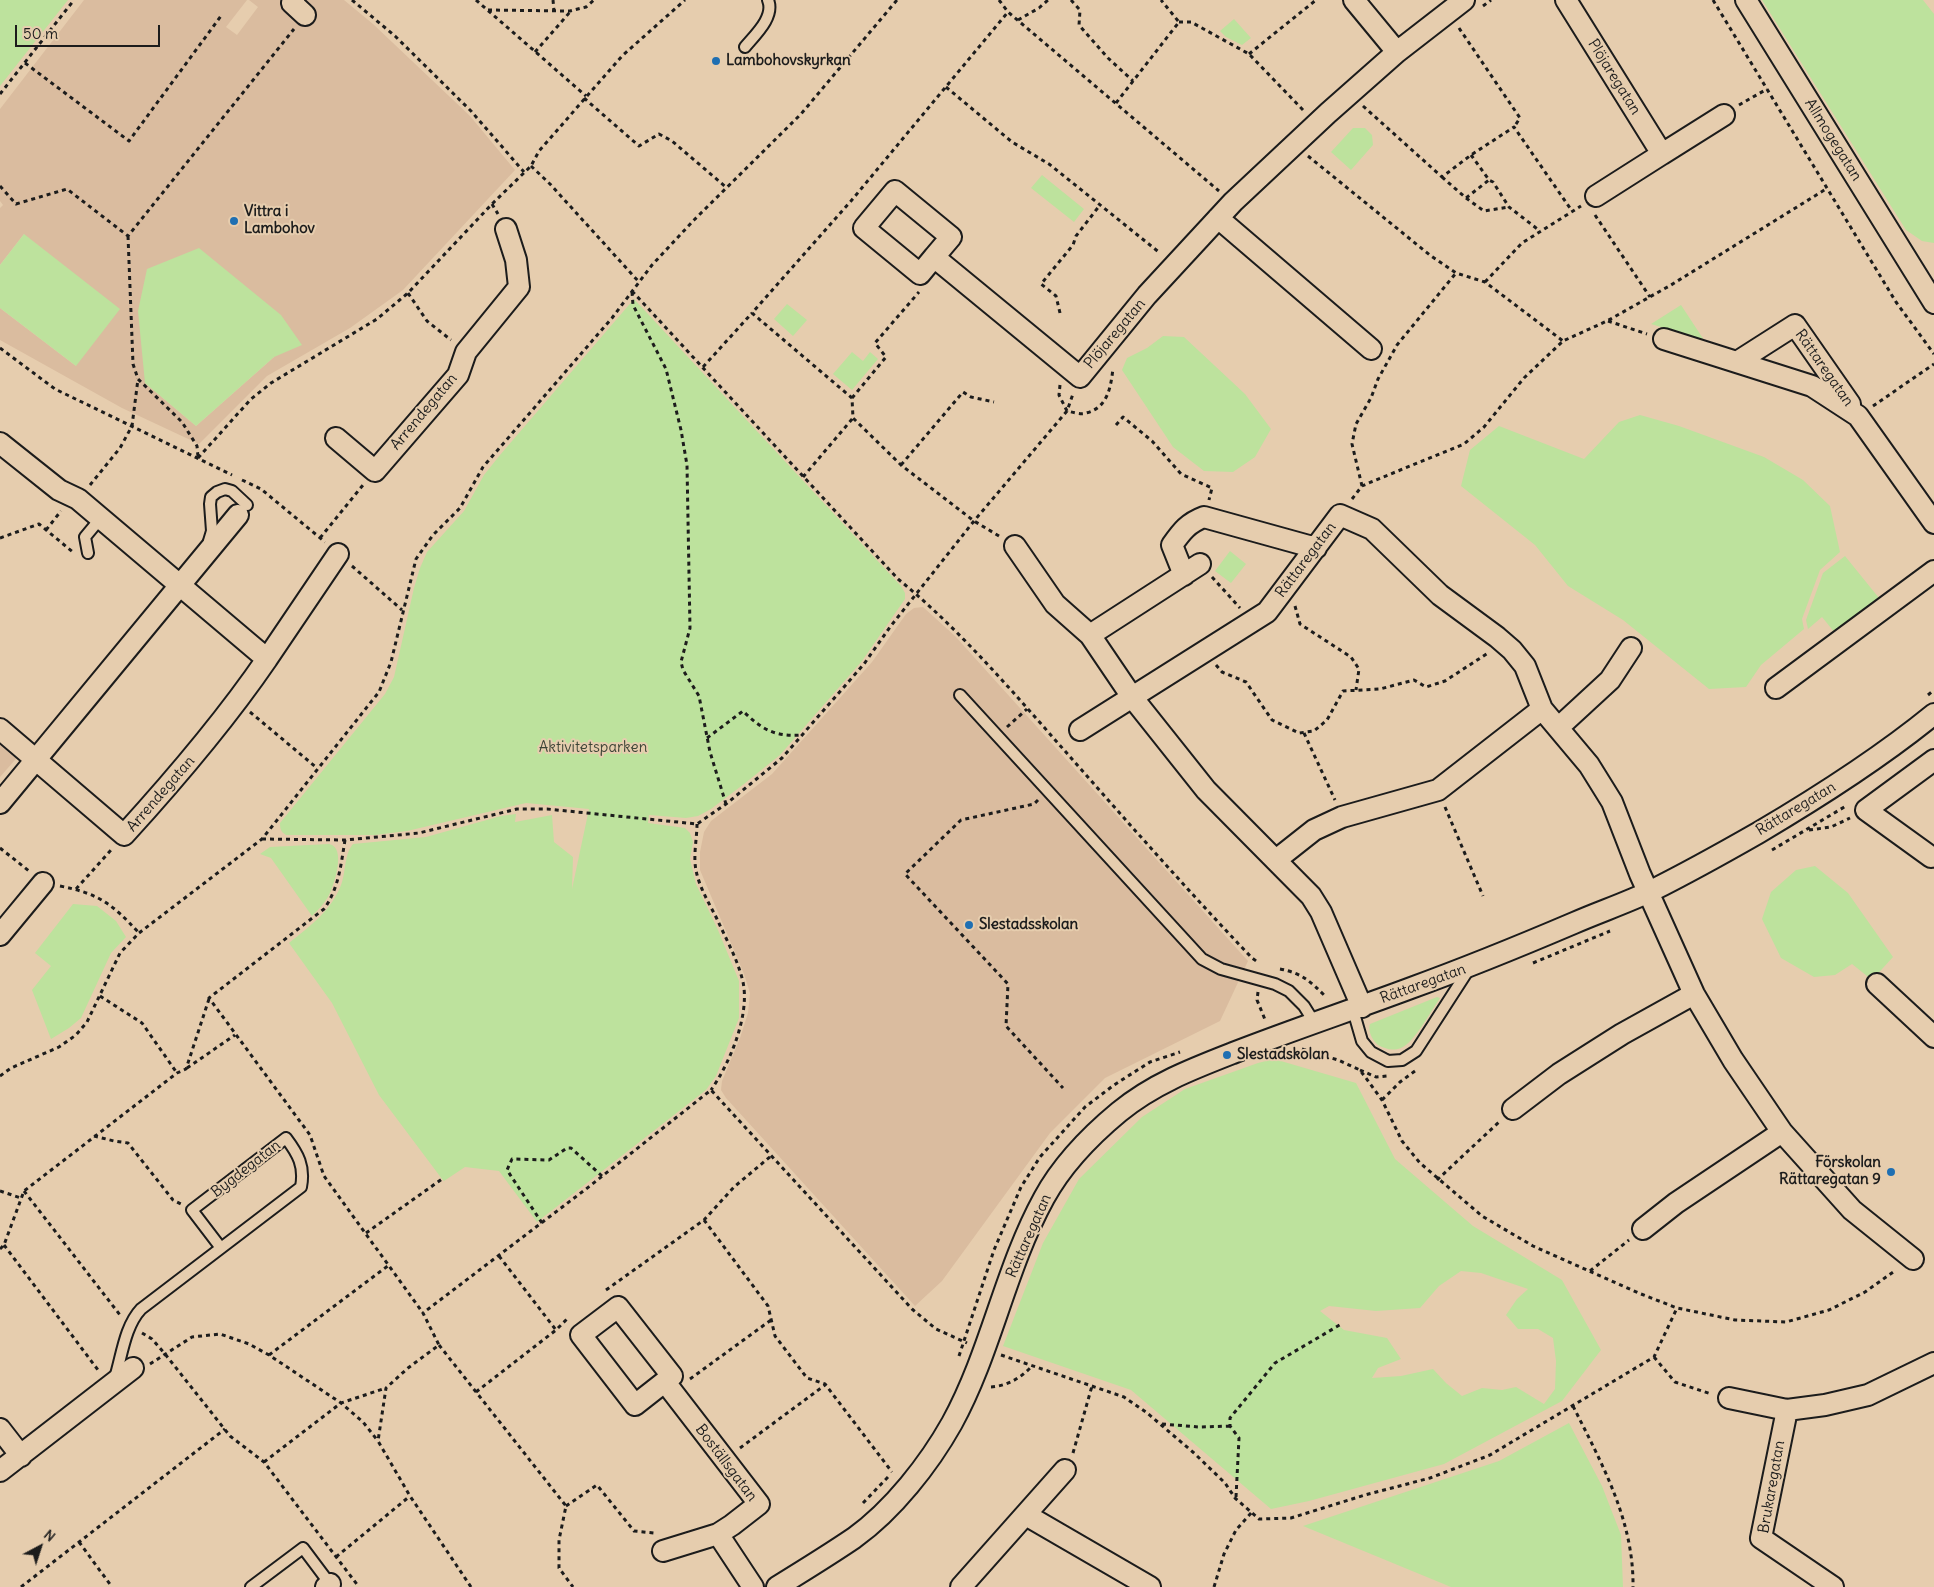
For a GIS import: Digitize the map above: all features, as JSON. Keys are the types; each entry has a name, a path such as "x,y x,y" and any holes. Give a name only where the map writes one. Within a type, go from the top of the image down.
{"street":[{"name":"Plöjaregatan","path":"1566,0 1662,154"},
{"name":"Allmogegatan","path":"1746,0 1927,274 1934,303"},
{"path":"1360,2 1397,52"},
{"name":"Plöjaregatan","path":"938,260 1080,377 1147,296 1233,202 1328,112 1397,52 1471,5"},
{"path":"1594,203 1662,154 1724,115"},
{"path":"1218,218 1371,348"},
{"name":"Arrendegatan","path":"375,471 458,375 466,352 519,287 516,260 506,229"},
{"name":"Rättaregatan","path":"1737,362 1795,325 1934,522"},
{"name":"Rättaregatan","path":"1664,339 1812,386 1858,416"},
{"path":"336,438 375,471"},
{"path":"0,443 59,490 78,499 267,660"},
{"path":"0,803 242,510"},
{"name":"Rättaregatan","path":"1080,730 1268,612 1340,515 1372,529 1440,595 1505,644 1526,666 1542,709 1589,765 1612,802 1640,874 1650,892 1694,994 1733,1060 1782,1132 1852,1210 1913,1259"},
{"path":"1090,635 1192,569 1172,545 1192,521 1204,517 1316,548"},
{"path":"1014,546 1055,604 1090,635 1132,696 1206,790 1311,896 1321,912 1356,1002"},
{"name":"Arrendegatan","path":"0,728 124,835 176,778 238,702 338,554"},
{"path":"1776,688 1934,571"},
{"path":"1558,727 1610,680 1631,648"},
{"name":"Rättaregatan","path":"984,1350 1018,1257 1044,1198 1064,1168 1087,1142 1120,1111 1157,1085 1269,1028 1309,1014 1356,1002 1472,966 1650,892 1797,810 1865,767 1928,707"},
{"path":"1276,860 1314,830 1342,817 1438,790 1542,709"},
{"path":"1931,858 1866,810 1934,760"},
{"path":"0,935 44,883"},
{"path":"1877,984 1934,1037"},
{"path":"1513,1109 1558,1074 1622,1034 1694,994"},
{"path":"1643,1230 1676,1203 1782,1132"},
{"name":"Boställsgatan","path":"618,1307 672,1376 669,1387 635,1405 581,1335 618,1307"},
{"path":"777,1587 857,1536 908,1486 931,1457 951,1424 970,1387 984,1350"},
{"path":"1729,1398 1787,1410 1825,1405 1868,1395 1934,1363"},
{"path":"0,1471 133,1368"},
{"name":"Boställsgatan","path":"669,1387 759,1504 718,1534 672,1548"},
{"name":"Brukaregatan","path":"1787,1410 1761,1538 1833,1587"},
{"path":"0,1429 21,1456"},
{"path":"962,1587 1065,1470"},
{"path":"1026,1515 1137,1584"},
{"path":"718,1534 753,1587"}],"lane":[{"path":"745,47 762,26 768,15 770,2"},
{"path":"213,545 209,542 212,531 211,497 216,492 225,489 232,491 242,510"},
{"path":"88,553 85,537 100,519"},
{"path":"960,695 1202,959 1221,969 1275,984 1289,991 1309,1014"},
{"path":"1356,1002 1362,1041 1371,1052 1388,1061 1402,1060 1416,1051 1472,966"},
{"name":"Bygdegatan","path":"112,1385 134,1317 141,1309 301,1187 303,1178 298,1155 286,1138 192,1210"},
{"path":"192,1210 221,1248"},
{"path":"251,1587 303,1548 328,1585"}],"path":[{"path":"0,94 74,0"},
{"path":"352,0 395,36 471,111 524,172"},
{"path":"476,0 639,146 659,134 672,141 727,188"},
{"path":"553,0 554,11"},
{"path":"488,10 570,11 586,7 594,0"},
{"path":"198,458 251,399 271,383 377,319 408,293 531,166 539,151 622,56 685,0"},
{"path":"0,1076 11,1068 59,1047 76,1035 87,1022 120,953 139,933 262,839 379,692 390,662 416,559 433,535 460,508 483,467 606,325 639,282 694,220 801,114 897,0"},
{"path":"999,0 1008,12 1233,202"},
{"path":"1018,20 1039,8 1048,0"},
{"path":"1071,0 1080,10 1079,25 1108,58 1133,81"},
{"path":"1161,0 1179,22"},
{"path":"1249,54 1316,0"},
{"path":"1471,5 1491,0"},
{"path":"1713,0 1896,302 1934,354"},
{"path":"78,499 120,448 132,426 138,379 133,364 128,236 300,8"},
{"path":"535,52 570,11"},
{"path":"703,367 851,201 1008,12"},
{"path":"25,63 129,141 221,16"},
{"path":"1116,103 1179,22"},
{"path":"1179,22 1191,22 1249,54 1305,111"},
{"path":"1442,177 1471,155 1514,127 1520,118 1457,25"},
{"path":"946,87 1012,142 1048,164 1163,255"},
{"path":"1724,115 1767,89"},
{"path":"1368,98 1361,104 1466,198 1484,211 1509,207"},
{"path":"1485,282 1522,243 1572,211 1514,127"},
{"path":"1306,154 1431,256 1456,273 1485,282 1562,341"},
{"path":"1471,155 1489,180 1493,182 1509,207 1540,231"},
{"path":"531,166 639,282"},
{"path":"1466,198 1489,180"},
{"path":"0,186 16,204 67,189 128,236"},
{"path":"1340,515 1362,486 1464,444 1484,427 1524,378 1562,341 1607,321 1650,298 1826,189"},
{"path":"1594,203 1650,298"},
{"path":"1060,313 1056,296 1041,284 1073,245 1076,236 1100,205"},
{"path":"938,260 875,343 886,357 852,398 853,418 901,465 974,521 1014,546"},
{"path":"1362,486 1352,444 1356,424 1397,345 1456,273"},
{"path":"632,291 898,579 917,595 989,667 1170,871 1252,958 1262,965 1257,1000 1269,1028"},
{"path":"632,291 633,305 666,369 681,430 687,465 690,628 681,662 682,670 699,696 710,752 726,804"},
{"path":"408,293 428,321 466,352"},
{"path":"752,313 852,398"},
{"path":"1607,321 1664,339"},
{"path":"0,348 55,389 261,489 402,610"},
{"path":"1858,416 1934,364"},
{"path":"262,839 345,840 419,833 517,809 547,809 697,824 726,804 782,758 864,664 974,521 1067,411 1080,377 1113,365 1110,389 1106,399 1097,408"},
{"path":"138,379 182,422 197,446 198,458"},
{"path":"901,465 963,392 971,398 994,402"},
{"path":"1116,425 1123,416 1152,441 1180,474 1212,488 1204,517"},
{"path":"803,477 853,418"},
{"path":"320,538 375,471"},
{"path":"0,538 39,524 75,554"},
{"path":"1192,569 1232,598 1251,622"},
{"path":"1288,584 1300,624 1351,658 1359,669 1356,690"},
{"path":"1205,651 1222,672 1246,682 1272,720 1299,733 1314,731 1327,720 1343,691 1380,689 1414,680 1426,687 1445,681 1478,658 1505,644"},
{"path":"1928,707 1934,690"},
{"path":"238,702 318,768"},
{"path":"997,736 1027,709"},
{"path":"707,738 743,711 754,722 776,734 787,736 802,735"},
{"path":"1304,732 1342,817"},
{"path":"1438,790 1483,896"},
{"path":"1048,791 1034,804 961,820 905,874 1008,984 1006,1026 1063,1088"},
{"path":"1805,831 1831,827 1866,810"},
{"path":"423,1313 712,1090 719,1078 737,1038 743,1014 744,984 735,958 703,889 696,869 697,824"},
{"path":"76,889 124,835"},
{"path":"186,1069 209,998 324,909 330,901 339,875 345,840"},
{"path":"0,848 44,883 76,889 100,898 120,913 139,933"},
{"path":"100,996 142,1023 177,1073"},
{"path":"209,998 310,1135 324,1176 423,1313 439,1345 566,1506"},
{"path":"1309,1014 1356,1002"},
{"path":"1269,1028 1273,1017"},
{"path":"0,1249 4,1245 24,1191 177,1073 186,1069 235,1034"},
{"path":"1300,1048 1338,1060 1360,1070 1382,1100 1402,1141 1420,1163 1437,1180 1482,1216 1533,1246 1677,1308 1735,1320 1786,1322 1829,1310 1865,1292 1913,1259"},
{"path":"712,1090 912,1309 936,1329 984,1350 1124,1396 1161,1424 1194,1453 1225,1483 1236,1498 1259,1519 1291,1518 1365,1495 1430,1478 1490,1455 1654,1357 1677,1308"},
{"path":"1437,1180 1513,1109"},
{"path":"94,1136 128,1142 173,1200 192,1210"},
{"path":"542,1223 507,1170 512,1159 549,1160 567,1148 571,1148 602,1176"},
{"path":"600,1295 704,1220 734,1187 771,1156"},
{"path":"366,1233 442,1179"},
{"path":"0,1191 21,1198"},
{"path":"24,1191 130,1327 152,1339 166,1354 230,1436 264,1462 359,1587"},
{"path":"704,1220 768,1306 775,1336 807,1378 826,1384 892,1472"},
{"path":"1590,1270 1643,1230"},
{"path":"4,1245 112,1385"},
{"path":"499,1256 556,1330"},
{"path":"269,1355 389,1265"},
{"path":"476,1392 556,1330 572,1315"},
{"path":"669,1387 770,1320"},
{"path":"1236,1498 1240,1438 1230,1426 1230,1418 1275,1363 1342,1324"},
{"path":"133,1368 152,1363 192,1337 220,1334 249,1344 269,1355 341,1403 363,1422 378,1442 410,1496 471,1587"},
{"path":"264,1462 341,1403 386,1388 408,1368 439,1345"},
{"path":"1654,1357 1675,1382 1705,1393 1729,1398"},
{"path":"970,1387 1000,1386 1023,1376 1032,1366"},
{"path":"724,1460 826,1384"},
{"path":"1065,1470 1071,1458 1092,1386"},
{"path":"378,1442 386,1388"},
{"path":"1573,1406 1618,1501 1630,1542 1633,1587"},
{"path":"1161,1424 1199,1427 1230,1426"},
{"path":"21,1587 225,1429"},
{"path":"573,1587 559,1568 559,1540 566,1506 597,1484 634,1531 674,1535 672,1548"},
{"path":"336,1557 410,1496"},
{"path":"1214,1587 1224,1554 1236,1530 1252,1512"},
{"path":"79,1542 112,1587"}],"shaded area":[{"name":"Vittra i Lambohov","path":"84,0 247,0 226,27 237,35 258,7 249,0 344,0 373,24 470,116 515,170 403,290 350,328 267,376 199,444 122,408 0,340 0,308 76,366 24,234 0,265 0,208 3,205 0,201 0,109","holes":["274,357 196,426 145,383"]},
{"name":"Slestadsskolan","path":"923,607 955,636 1248,961 1220,1021 1105,1078 1050,1133 942,1281 915,1306 726,1098 721,1090 722,1081 748,1013 750,993 744,974 700,870 700,852 704,832 711,821 772,774 872,662 906,614 914,608"},
{"path":"0,736 21,753 0,777"}],"green space":[{"path":"0,0 68,0 0,86"},
{"path":"1762,0 1923,0 1934,14 1934,243 1922,241 1906,230"},
{"path":"1234,19 1251,38 1242,45 1226,37 1220,31"},
{"path":"1353,128 1365,128 1372,135 1373,145 1351,170 1331,152"},
{"path":"1042,175 1084,209 1074,222 1031,188"},
{"path":"24,234 120,309 76,366 0,308 0,265"},
{"path":"199,248 281,315 302,345 274,357 196,426 145,383 138,311 147,269"},
{"name":"Aktivitetsparken","path":"634,299 901,586 905,593 905,599 862,661 780,755 711,809 698,816 686,818 649,815 648,823 685,828 690,833 693,842 690,859 696,884 739,981 739,1018 716,1076 706,1090 537,1222 499,1171 465,1167 444,1181 442,1179 379,1095 332,1003 289,943 332,903 343,880 348,853 353,844 426,837 501,816 516,814 515,822 552,815 554,842 573,857 572,889 589,809 526,803 407,831 375,835 286,835 281,830 280,823 385,694 394,677 414,588 427,552 464,511 484,475 500,455"},
{"path":"787,304 807,320 793,336 774,319"},
{"path":"1681,305 1704,340 1651,324"},
{"path":"1163,336 1184,337 1245,394 1271,429 1255,457 1233,472 1204,471 1173,447 1122,370 1127,358 1147,348"},
{"path":"852,352 863,361 870,352 878,359 852,390 833,374"},
{"path":"1640,415 1679,426 1764,457 1803,480 1830,506 1840,552 1820,570 1802,619 1804,629 1761,665 1746,687 1709,689 1623,620 1568,586 1535,545 1461,486 1470,450 1499,426 1584,459 1619,422"},
{"path":"1230,551 1246,564 1231,583 1215,571"},
{"path":"1845,556 1879,598 1835,633 1822,617 1808,629 1806,620 1823,573"},
{"path":"329,844 337,852 338,868 328,897 312,916 271,858 260,854 270,847"},
{"path":"1815,866 1848,893 1893,957 1872,980 1852,964 1835,975 1814,977 1781,958 1762,919 1771,892 1796,870"},
{"path":"73,904 97,906 116,921 126,937 111,953 81,1018 51,1039 32,990 51,966 35,953"},
{"path":"1437,997 1440,998 1417,1033 1401,1048 1393,1050 1379,1046 1371,1036 1370,1024"},
{"path":"1274,1059 1356,1083 1395,1159 1473,1226 1562,1280 1601,1350 1562,1401 1444,1464 1309,1501 1271,1509 1131,1390 1003,1346 1043,1243 1079,1179 1142,1117 1185,1089","holes":["1461,1271 1481,1273 1528,1289 1517,1299 1506,1315 1518,1329 1538,1329 1553,1338 1556,1361 1555,1389 1544,1404 1516,1387 1502,1390 1482,1388 1462,1396 1433,1369 1401,1376 1372,1378 1378,1368 1401,1359 1387,1338 1344,1330 1320,1311 1329,1306 1376,1311 1420,1308 1439,1286"]},
{"path":"1569,1423 1602,1486 1621,1535 1623,1587 1451,1587 1303,1526 1499,1461"}],"place":[{"name":"Lambohovskyrkan","path":"716,61"},
{"name":"Vittra i Lambohov","path":"234,221"},
{"name":"Slestadsskolan","path":"969,925"},
{"name":"Slestadskolan","path":"1227,1055"},
{"name":"Förskolan Rättaregatan 9","path":"1891,1172"}]}
